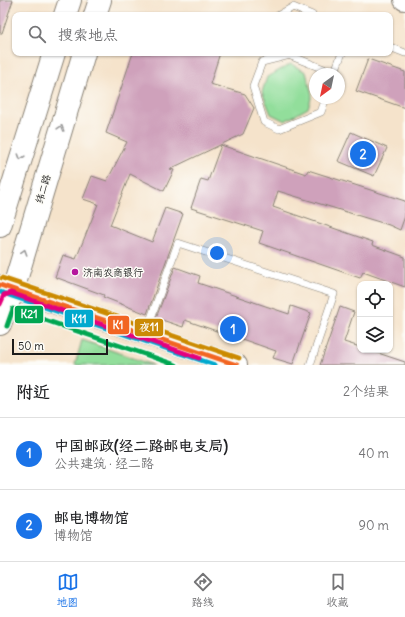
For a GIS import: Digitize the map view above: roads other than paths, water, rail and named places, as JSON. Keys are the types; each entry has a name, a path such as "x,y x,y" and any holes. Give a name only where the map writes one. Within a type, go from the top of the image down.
{"highway":[{"path":"66,12 70,0"},
{"path":"96,12 100,0"},
{"path":"0,226 53,56"},
{"name":"纬二路","path":"0,324 5,293 83,56"}],"street":[{"path":"5,293 146,334 237,365"},
{"path":"5,293 197,365"}],"lane":[{"path":"284,12 293,7 305,12"},
{"path":"393,48 405,53"},
{"path":"281,56 262,62 253,86 264,122 279,129 321,112 324,104"},
{"path":"292,56 322,68"},
{"path":"336,68 341,56"},
{"path":"146,334 178,243 334,294 310,365"}],"place":[{"name":"邮电博物馆","path":"363,154"},
{"name":"济南农商银行","path":"75,272"},
{"name":"中国邮政(经二路邮电支局)","path":"233,329"}]}
